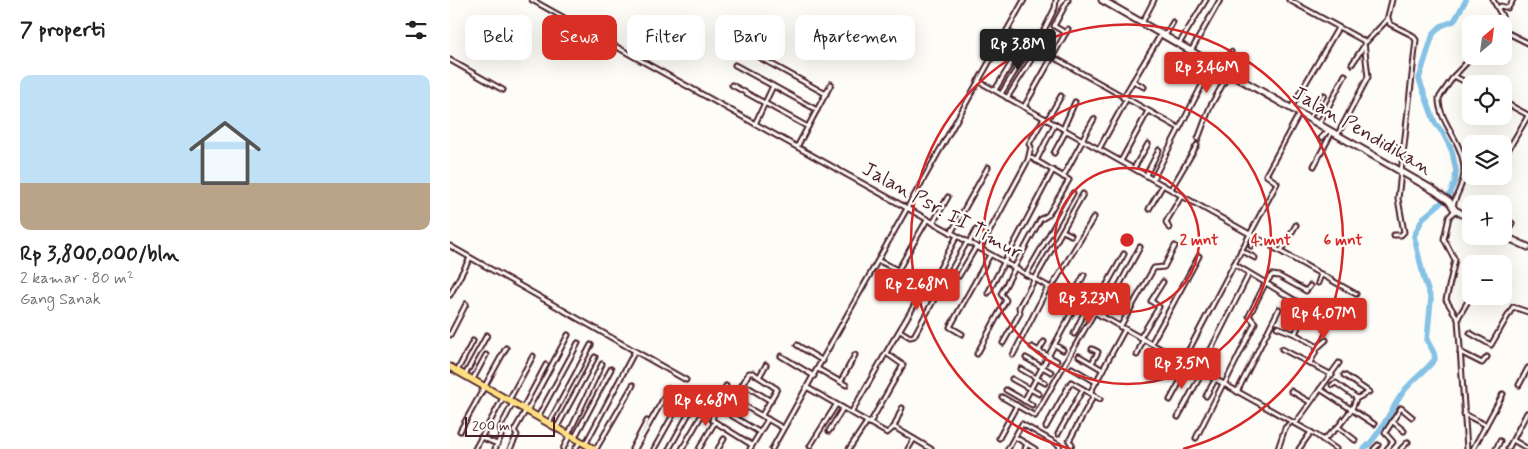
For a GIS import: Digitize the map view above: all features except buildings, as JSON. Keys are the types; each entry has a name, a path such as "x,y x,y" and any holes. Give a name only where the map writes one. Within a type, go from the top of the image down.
{"highway":[{"path":"450,368 595,449"}],"main road":[{"name":"Jalan Pendidikan","path":"1102,0 1109,2 1142,23 1309,118 1331,133 1444,196 1454,208 1462,214"},
{"path":"1512,240 1528,248"}],"street":[{"name":"Jalan Psr. II Timur","path":"532,0 1311,432 1336,449"},
{"path":"772,449 808,388 1024,0"},
{"path":"1035,48 1055,8 1056,0"},
{"path":"1066,33 1054,26 1068,0"},
{"path":"1142,23 1154,0"},
{"path":"1179,44 1206,0"},
{"path":"1191,51 1220,0"},
{"path":"1289,0 1366,43"},
{"path":"1392,0 1388,23 1412,35 1416,40 1398,203 1404,232 1401,235 1394,235"},
{"path":"1493,0 1500,15"},
{"path":"1498,8 1501,6 1508,8 1513,0"},
{"path":"1352,64 1366,43 1388,18"},
{"path":"1098,148 1133,81 1173,22"},
{"path":"1291,108 1338,28"},
{"path":"1024,107 1068,29"},
{"path":"1007,31 1179,128"},
{"path":"1512,35 1528,43"},
{"path":"995,90 1024,42"},
{"path":"1314,166 1331,133 1368,77 1366,43"},
{"path":"1198,139 1210,107 1227,71 1232,52"},
{"path":"1001,94 1025,55"},
{"path":"450,60 503,90"},
{"path":"764,60 826,94"},
{"path":"1007,98 1031,60"},
{"path":"1154,179 1213,63"},
{"path":"735,65 817,110"},
{"path":"1462,152 1439,104 1440,95 1464,65"},
{"path":"1319,124 1345,75"},
{"path":"1454,76 1462,80"},
{"path":"978,81 1256,238 1281,250 1356,294"},
{"path":"1133,81 1144,87"},
{"path":"797,147 831,84"},
{"path":"732,85 808,127"},
{"path":"754,124 766,104 773,86"},
{"path":"1309,118 1324,95"},
{"path":"980,249 1030,157 1028,155 1031,148 1028,144 1061,96"},
{"path":"1054,154 1075,102"},
{"path":"1512,106 1528,115 1512,143"},
{"path":"1121,161 1148,111"},
{"path":"1182,362 1228,280 1241,250 1277,183 1266,175 1300,113"},
{"path":"1063,177 1094,118"},
{"path":"1036,160 1055,124"},
{"path":"1321,138 1331,133"},
{"path":"1134,168 1148,144"},
{"path":"1172,189 1197,145"},
{"path":"1146,175 1159,150"},
{"path":"977,354 1006,300 1000,294 1040,220 1047,216 1069,180 1030,157"},
{"path":"951,233 988,167"},
{"path":"988,293 1052,170"},
{"path":"1462,184 1449,217 1444,239 1455,260 1446,300 1458,319 1468,449"},
{"path":"1149,209 1163,185"},
{"path":"1026,275 1073,193"},
{"path":"1003,343 1020,313 1019,307 1083,194"},
{"path":"1169,228 1166,222 1182,195"},
{"path":"933,223 948,196"},
{"path":"1013,354 1049,288 1094,217"},
{"path":"879,260 898,270 927,220"},
{"path":"1281,250 1296,225"},
{"path":"945,280 976,230"},
{"path":"1063,231 1071,234"},
{"path":"851,413 924,289 932,283 957,236"},
{"path":"1251,246 1256,238"},
{"path":"450,246 686,380"},
{"path":"1120,327 1154,268 1164,266 1175,246"},
{"path":"959,276 976,247"},
{"path":"1102,317 1140,247"},
{"path":"1241,250 1255,258"},
{"path":"1002,397 1036,416 1124,254"},
{"path":"962,334 950,326 990,255"},
{"path":"1151,344 1198,256"},
{"path":"450,295 470,258"},
{"path":"1234,264 1312,310"},
{"path":"1071,300 1084,274"},
{"path":"1178,417 1249,274"},
{"path":"1196,438 1256,323 1248,316 1265,284 1274,274 1306,292 1310,286"},
{"path":"1318,283 1321,274"},
{"path":"1137,355 1142,339 1159,307 1151,302 1163,282"},
{"path":"900,331 910,337 914,336 937,294 928,286"},
{"path":"1074,334 1094,292"},
{"path":"1024,401 1077,303"},
{"path":"450,335 466,304"},
{"path":"1458,319 1466,305"},
{"path":"1470,333 1491,345 1513,307 1528,312"},
{"path":"1237,392 1279,309"},
{"path":"1295,334 1302,318"},
{"path":"1277,327 1295,334 1318,347"},
{"path":"1090,393 1124,330"},
{"path":"525,410 568,335"},
{"path":"465,376 487,336"},
{"path":"1310,363 1318,347 1326,340"},
{"path":"457,371 474,341"},
{"path":"1039,351 1044,342"},
{"path":"538,417 578,343"},
{"path":"548,424 591,345"},
{"path":"797,345 823,361"},
{"path":"1055,345 1063,350"},
{"path":"1032,347 1057,360"},
{"path":"460,431 506,348"},
{"path":"1092,348 1098,352 1092,364"},
{"path":"1282,349 1332,375"},
{"path":"563,449 576,438 635,351"},
{"path":"1460,352 1482,363 1486,357"},
{"path":"849,449 869,423 903,365 886,353"},
{"path":"472,380 486,355"},
{"path":"841,381 856,355"},
{"path":"475,449 481,437 508,401 533,356"},
{"path":"781,356 814,376"},
{"path":"1079,356 1103,370"},
{"path":"557,428 595,357"},
{"path":"1026,358 1051,372"},
{"path":"1278,449 1285,428 1293,423 1332,375 1339,363"},
{"path":"575,449 576,438 602,364"},
{"path":"510,449 517,435 514,432 546,365"},
{"path":"759,377 766,365"},
{"path":"1170,400 1189,365"},
{"path":"1072,368 1096,382"},
{"path":"1520,385 1528,368"},
{"path":"576,438 611,369"},
{"path":"818,369 846,384"},
{"path":"1021,369 1046,383"},
{"path":"734,399 750,372 759,377 777,389 762,415"},
{"path":"1323,440 1338,427 1352,409 1357,398 1369,391 1344,376"},
{"path":"1012,379 1038,394"},
{"path":"1206,396 1215,380"},
{"path":"1046,427 1071,382 1100,399"},
{"path":"1332,385 1336,383 1357,398"},
{"path":"595,449 633,384"},
{"path":"743,384 771,401"},
{"path":"682,449 711,399 719,398 726,386"},
{"path":"808,388 888,433 894,427 902,408"},
{"path":"1320,388 1374,424"},
{"path":"634,449 669,389"},
{"path":"1058,434 1083,389"},
{"path":"1006,390 1032,405"},
{"path":"1291,391 1310,402"},
{"path":"1473,449 1503,394"},
{"path":"1069,449 1072,444 1069,441 1094,396"},
{"path":"654,449 683,397"},
{"path":"669,449 698,397"},
{"path":"722,410 728,399 734,399 783,428"},
{"path":"495,449 502,434 500,428 508,401"},
{"path":"810,446 836,405"},
{"path":"999,438 1018,405"},
{"path":"752,445 715,422 711,418 715,409 718,407 759,432"},
{"path":"1387,449 1393,442 1385,433 1401,407 1412,417"},
{"path":"830,431 843,408"},
{"path":"1508,449 1527,413"},
{"path":"1464,414 1486,425"},
{"path":"750,449 768,419"},
{"path":"1392,420 1404,431"},
{"path":"634,449 648,421"},
{"path":"699,449 715,422"},
{"path":"1008,449 1023,425 1059,445 1060,449"},
{"path":"894,427 931,449"},
{"path":"1338,427 1355,440"},
{"path":"1299,449 1311,432"},
{"path":"481,437 497,444"},
{"path":"1015,437 1035,449"},
{"path":"718,449 724,439"},
{"path":"908,449 914,439"},
{"path":"1513,440 1527,448 1528,443"},
{"path":"1496,449 1500,441"},
{"path":"1401,449 1408,442"},
{"path":"1025,449 1027,444"},
{"path":"1374,449 1378,445"}],"waterway":[{"path":"1364,449 1375,437 1404,391 1435,359 1427,340 1431,299 1424,279 1414,236 1423,218 1449,196 1455,182 1456,171 1452,151 1443,133 1435,123 1419,79 1433,34 1441,26 1454,21 1466,0"}]}
